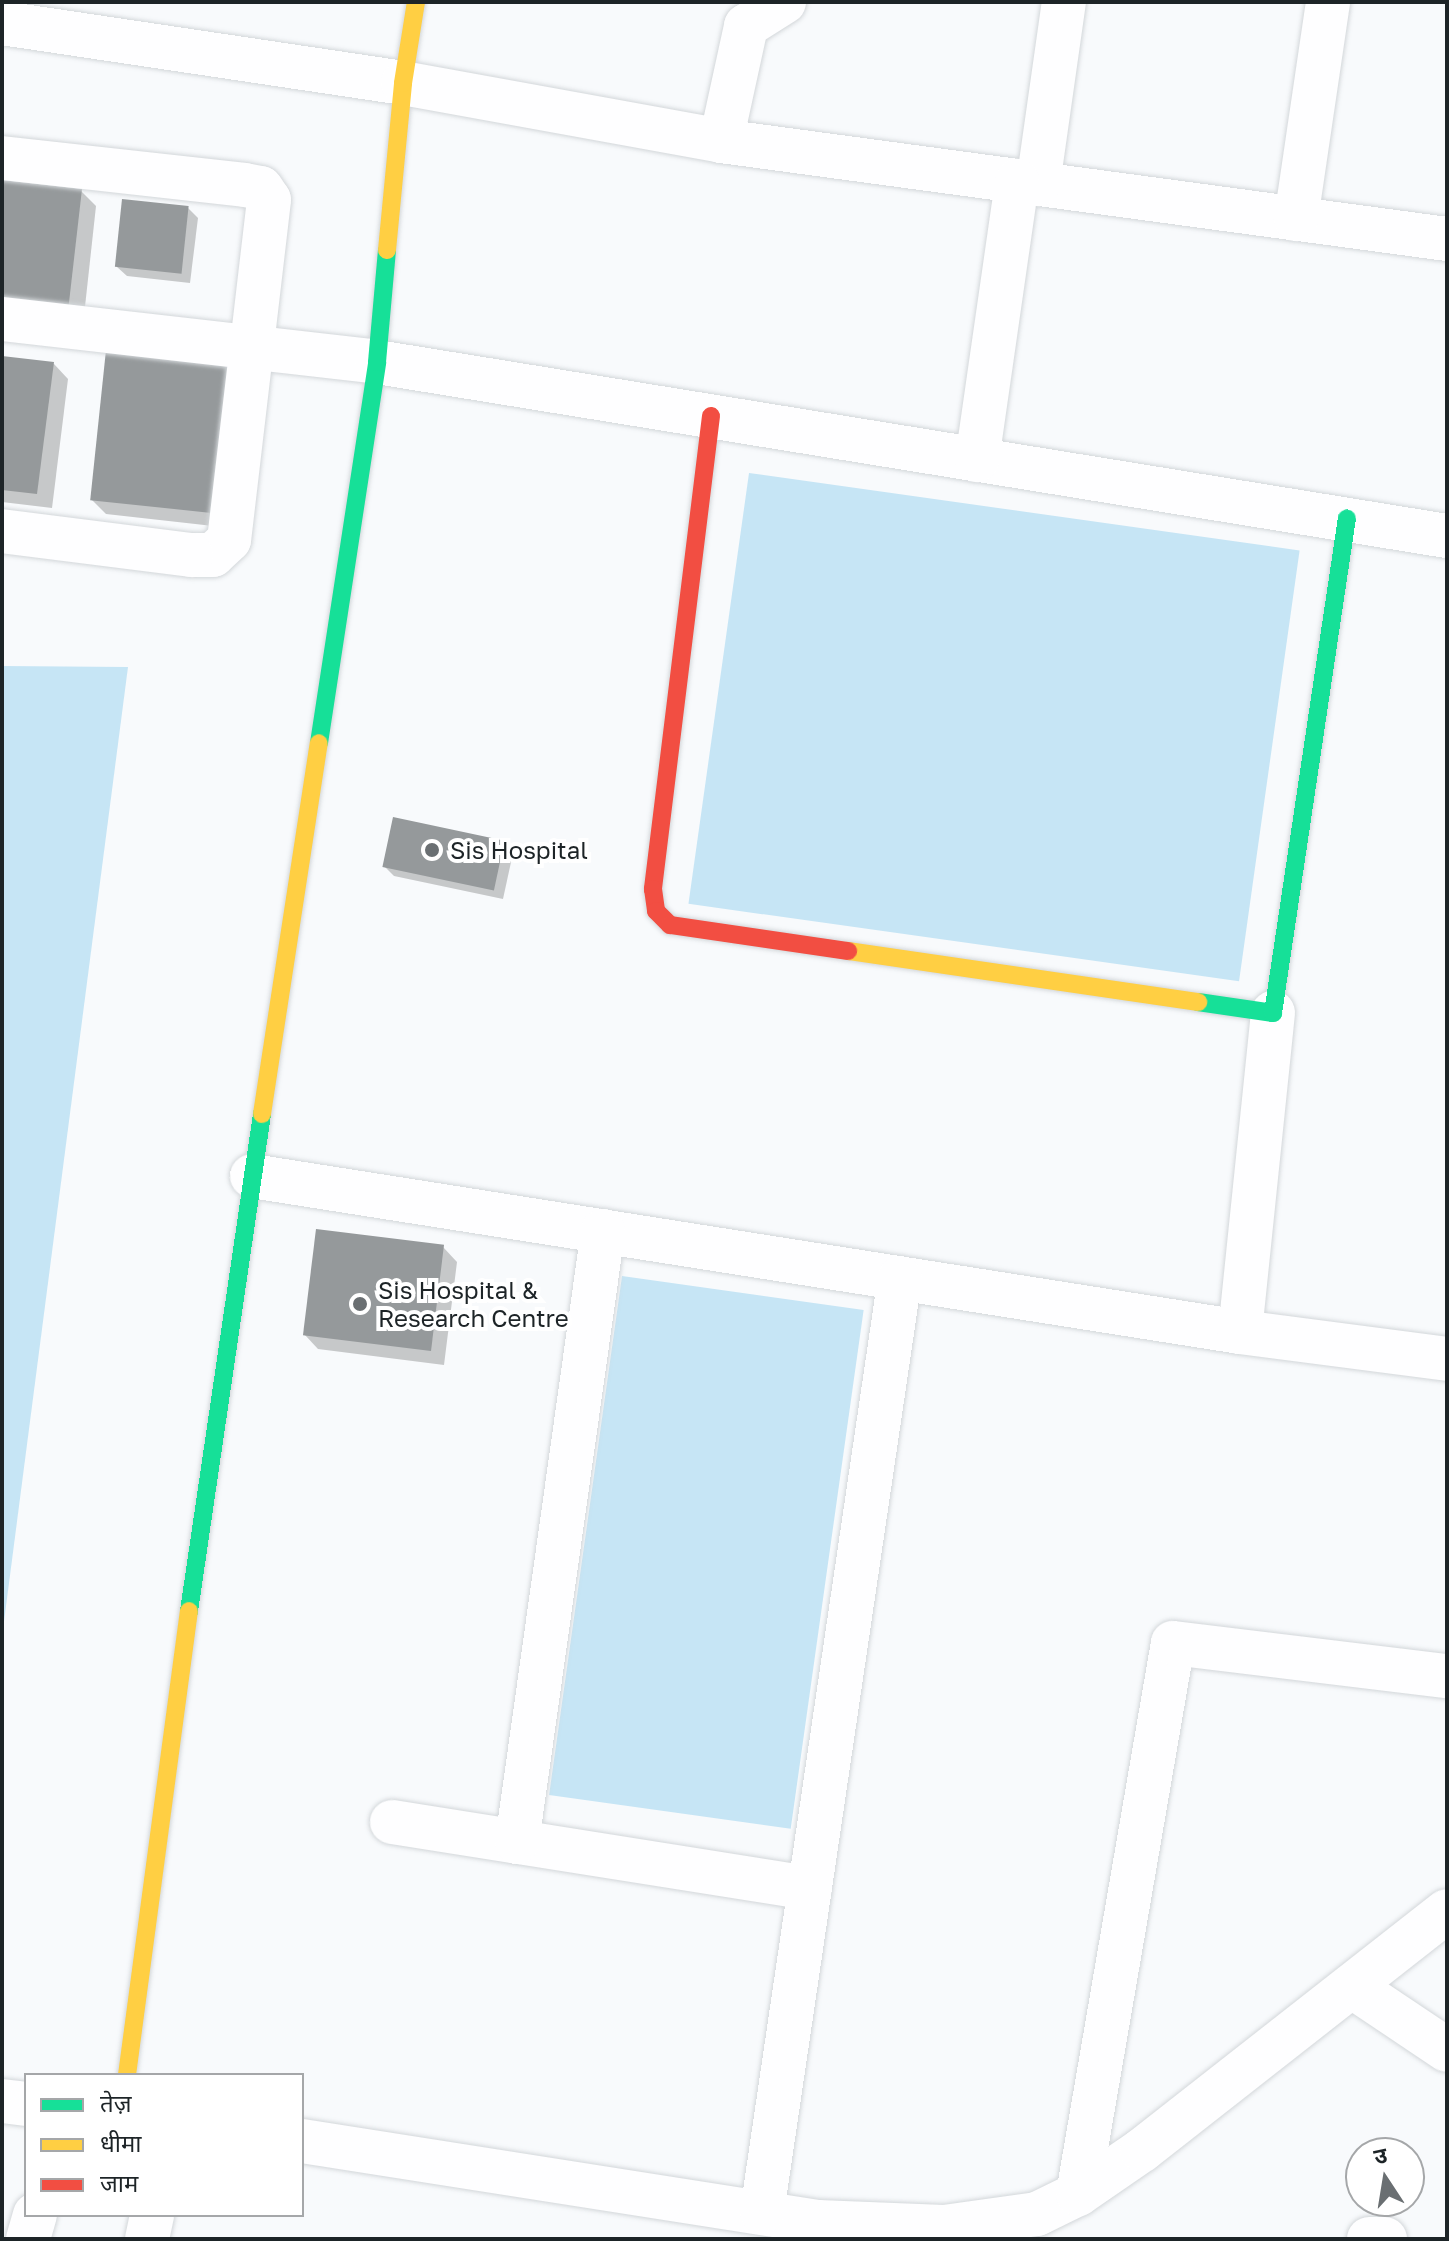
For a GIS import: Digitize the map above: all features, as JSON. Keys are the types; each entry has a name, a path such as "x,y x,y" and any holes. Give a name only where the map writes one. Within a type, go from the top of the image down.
{"street":[{"path":"127,2073 209,1464 377,362 403,83 416,2"},
{"path":"721,141 746,26 784,2"},
{"path":"977,460 1027,182 1064,2"},
{"path":"1296,219 1328,2"},
{"path":"2,23 403,83 721,141 1447,239"},
{"path":"2,158 261,188 269,200 229,540 213,555 2,531"},
{"path":"2,319 377,362 1447,536"},
{"path":"711,416 653,889 656,911 670,925 1273,1013"},
{"path":"1240,1332 1273,1013 1347,519"},
{"path":"252,1176 1240,1332 1447,1359"},
{"path":"517,1842 603,1231"},
{"path":"762,2212 900,1278"},
{"path":"1078,2194 1173,1643 1447,1676"},
{"path":"392,1822 810,1888"},
{"path":"304,2141 762,2212 815,2231 1034,2226 1142,2150 1447,1911"},
{"path":"1353,1987 1447,2050"},
{"path":"2,2101 24,2104"},
{"path":"28,2239 34,2217"},
{"path":"147,2239 152,2217"},
{"path":"1369,2239 1385,2239"}],"shaded area":[{"path":"749,473 1300,550 1239,981 688,904"},
{"path":"2,666 128,667 2,1637"},
{"path":"622,1276 864,1310 791,1829 549,1795"}],"building":[{"path":"2,180 82,189 67,320 2,313"},
{"path":"122,199 189,206 182,274 115,267"},
{"path":"106,350 234,363 219,514 90,500"},
{"path":"2,356 54,362 37,494 2,490"},
{"path":"393,817 505,841 494,891 382,867"},
{"path":"316,1229 444,1245 431,1351 303,1335"}],"traffic: fast":[{"path":"319,743 377,362 387,250"},
{"path":"1198,1002 1273,1013 1347,519"},
{"path":"189,1611 262,1114"}],"traffic: slow":[{"path":"387,250 403,83 416,2"},
{"path":"262,1114 319,743"},
{"path":"848,951 1198,1002"},
{"path":"127,2073 189,1611"}],"traffic: jam":[{"path":"711,416 653,889 656,911 670,925 848,951"}],"place":[{"name":"Sis Hospital","path":"432,850"},
{"name":"Sis Hospital & Research Centre","path":"360,1304"}]}
